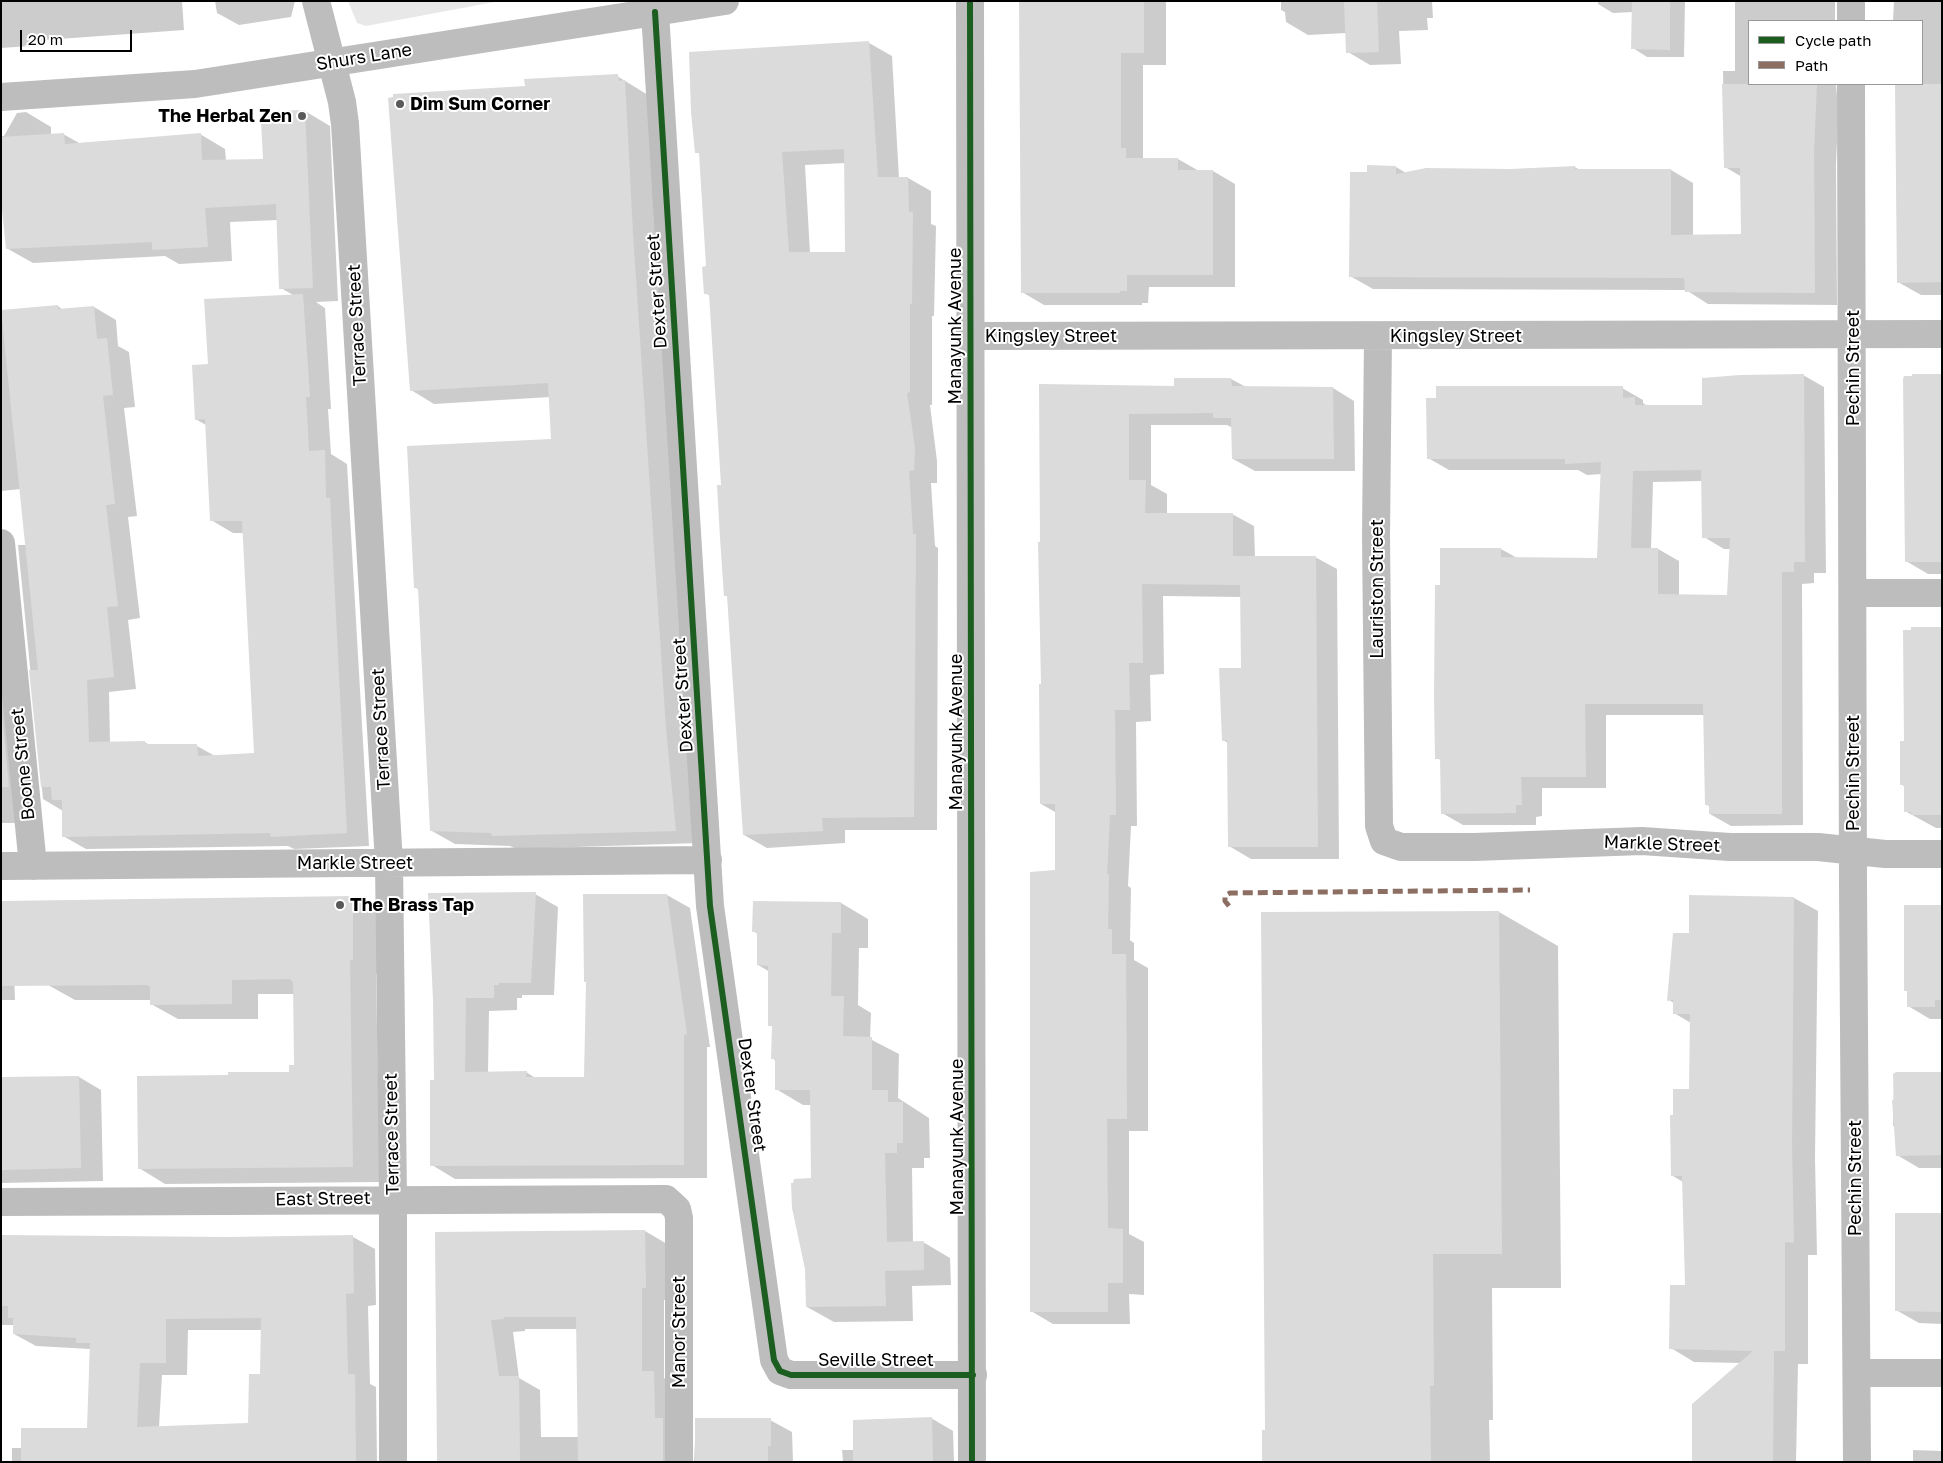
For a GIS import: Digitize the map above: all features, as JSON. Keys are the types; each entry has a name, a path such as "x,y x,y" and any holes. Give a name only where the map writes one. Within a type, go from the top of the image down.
{"street":[{"name":"Terrace Street","path":"316,1 342,102 345,124 389,863 393,1199 393,1462"},
{"name":"Shurs Lane","path":"1,97 195,84 725,1"},
{"path":"1851,1 1851,20"},
{"name":"Manayunk Avenue","path":"970,4 972,1462"},
{"name":"Dexter Street","path":"655,12 710,906 774,1360 780,1371"},
{"name":"Pechin Street","path":"1852,85 1853,851 1857,1462"},
{"name":"Kingsley Street","path":"970,336 1942,334"},
{"name":"Lauriston Street","path":"1378,336 1376,536 1379,826 1384,841"},
{"name":"Boone Street","path":"1,543 6,645 33,866"},
{"path":"1854,593 1942,592"},
{"name":"Markle Street","path":"1384,841 1401,847 1474,847 1642,841 1730,847 1779,845 1885,854 1942,854"},
{"name":"Markle Street","path":"1,866 708,860"},
{"name":"East Street","path":"1,1202 658,1197 672,1203"},
{"name":"Manor Street","path":"672,1203 677,1209 679,1218 679,1462"},
{"name":"Seville Street","path":"780,1371 791,1375 973,1375"},
{"path":"1857,1373 1942,1373"}],"shaded area":[{"path":"348,1 500,1 366,26 357,23"}],"building":[{"path":"1019,1 1144,1 1144,53 1121,53 1121,148 1126,148 1126,158 1178,158 1178,170 1213,170 1213,275 1127,275 1127,291 1120,291 1120,293 1021,293"},
{"path":"1344,1 1377,1 1379,52 1346,53"},
{"path":"1632,1 1670,1 1670,50 1631,49"},
{"path":"869,41 878,177 908,177 909,212 913,212 910,392 907,393 915,448 914,470 909,471 913,534 916,534 914,817 822,818 823,831 743,835 727,596 724,596 720,538 717,485 721,485 709,294 704,294 702,267 706,266 699,153 695,153 691,112 689,52","holes":["844,149 845,252 789,252 782,152"]},
{"path":"618,74 619,81 625,80 633,234 666,729 676,831 492,836 491,833 430,831 418,588 414,588 407,446 551,439 548,383 410,391 388,98 393,97 393,94 525,86 524,79"},
{"path":"1722,84 1817,85 1814,151 1815,293 1685,292 1684,278 1349,277 1350,172 1367,172 1367,165 1396,166 1396,174 1426,168 1511,169 1575,166 1575,169 1671,169 1671,235 1741,234 1740,168 1724,168"},
{"path":"1942,84 1942,282 1897,283 1895,85"},
{"path":"305,110 313,288 279,289 276,204 205,208 208,247 152,250 152,242 6,249 1,199 1,137 64,133 65,144 201,133 202,160 263,159 261,121 268,121 268,111"},
{"path":"303,294 310,397 306,397 309,451 325,450 326,498 330,498 347,833 271,837 270,833 62,837 62,800 52,800 51,787 41,787 29,670 38,670 1,310 58,305 58,309 94,306 97,339 107,338 113,395 103,396 115,504 106,505 118,606 107,607 114,677 87,680 89,742 145,741 145,744 197,744 198,756 254,753 242,521 210,521 205,419 195,420 192,365 208,364 204,299"},
{"path":"1804,374 1805,562 1794,562 1794,572 1782,572 1782,814 1709,814 1709,805 1705,805 1703,704 1585,704 1586,777 1521,777 1522,805 1516,805 1516,813 1441,814 1440,759 1435,759 1434,696 1435,585 1440,585 1440,548 1501,548 1501,557 1597,558 1601,462 1565,464 1565,459 1427,459 1426,398 1436,398 1436,386 1623,386 1623,398 1635,397 1635,405 1702,405 1702,378 1740,375","holes":["1701,470 1702,538 1730,538 1727,595 1658,594 1658,548 1631,548 1633,471"]},
{"path":"1912,374 1942,374 1942,562 1905,562 1903,379 1904,376 1912,376"},
{"path":"1174,378 1231,378 1232,386 1333,387 1334,459 1232,459 1231,418 1213,418 1213,413 1129,414 1129,480 1146,480 1145,513 1233,513 1233,556 1316,556 1318,847 1228,847 1227,740 1222,741 1219,668 1241,668 1240,585 1142,584 1143,663 1129,663 1130,710 1115,710 1116,815 1110,815 1107,874 1109,874 1108,929 1112,929 1112,954 1126,954 1127,1119 1107,1119 1108,1228 1123,1229 1123,1283 1108,1283 1108,1312 1030,1312 1030,872 1055,870 1055,804 1040,804 1039,384 1174,386"},
{"path":"1911,627 1942,627 1942,815 1911,815 1911,812 1904,812 1904,785 1900,785 1900,741 1904,741 1903,630 1911,630"},
{"path":"1,704 9,787 1,787"},
{"path":"536,892 531,983 499,983 499,985 494,985 494,998 466,998 465,1072 527,1071 526,1077 584,1077 586,982 584,982 583,894 667,894 687,1034 684,1035 684,1165 430,1166 430,1080 434,1080 433,1000 428,893"},
{"path":"1689,895 1794,897 1792,1144 1794,1243 1785,1242 1785,1351 1774,1351 1773,1462 1692,1462 1692,1404 1753,1351 1669,1349 1670,1285 1685,1285 1682,1176 1671,1176 1670,1115 1673,1115 1673,1089 1689,1089 1690,1014 1673,1014 1673,1000 1667,1001 1673,933 1689,933"},
{"path":"353,896 353,960 350,960 353,1167 138,1169 137,1076 228,1075 228,1072 289,1072 289,1065 294,1065 293,982 290,979 232,980 232,1004 150,1005 150,987 147,985 1,986 1,901"},
{"path":"753,901 841,902 841,933 832,933 831,996 844,996 843,1036 872,1037 872,1090 888,1090 888,1102 903,1102 903,1143 897,1143 897,1153 885,1153 887,1242 924,1241 924,1270 885,1271 886,1306 806,1307 805,1269 792,1208 791,1183 793,1183 794,1179 811,1178 810,1090 775,1090 775,1059 771,1059 772,1026 768,1026 768,966 757,965 757,932 752,932"},
{"path":"1904,905 1942,905 1942,1000 1935,1000 1935,1007 1907,1007 1907,991 1904,991"},
{"path":"1499,911 1502,1254 1433,1254 1434,1386 1430,1386 1431,1462 1262,1462 1262,1430 1265,1430 1261,912"},
{"path":"1896,1072 1942,1072 1942,1155 1896,1156 1892,1100 1894,1100 1893,1074"},
{"path":"79,1076 81,1168 1,1170 1,1077"},
{"path":"1895,1213 1942,1213 1942,1312 1895,1311"},
{"path":"645,1230 646,1288 642,1288 642,1371 654,1371 655,1418 663,1418 663,1462 578,1461 576,1317 504,1317 504,1319 491,1320 499,1376 519,1376 520,1461 437,1462 435,1232"},
{"path":"1,1235 227,1237 353,1235 354,1293 346,1294 348,1374 355,1374 356,1462 21,1462 21,1428 87,1428 90,1343 76,1343 76,1338 13,1334 13,1318 8,1318 8,1306 1,1306","holes":["261,1318 260,1374 249,1374 248,1423 137,1427 140,1363 166,1363 166,1319"]},
{"path":"932,1417 933,1462 853,1462 853,1420"},
{"path":"695,1418 771,1418 771,1446 768,1446 768,1462 695,1462"}],"marked path":[{"path":"1229,906 1225,901 1225,896 1230,893 1530,890"}],"cycle path":[{"path":"970,1 972,1462"},
{"path":"655,12 710,906 774,1360 780,1371 791,1375 973,1375"}],"place":[{"name":"Dim Sum Corner","path":"400,104"},
{"name":"The Herbal Zen","path":"302,116"},
{"name":"The Brass Tap","path":"340,905"}]}
